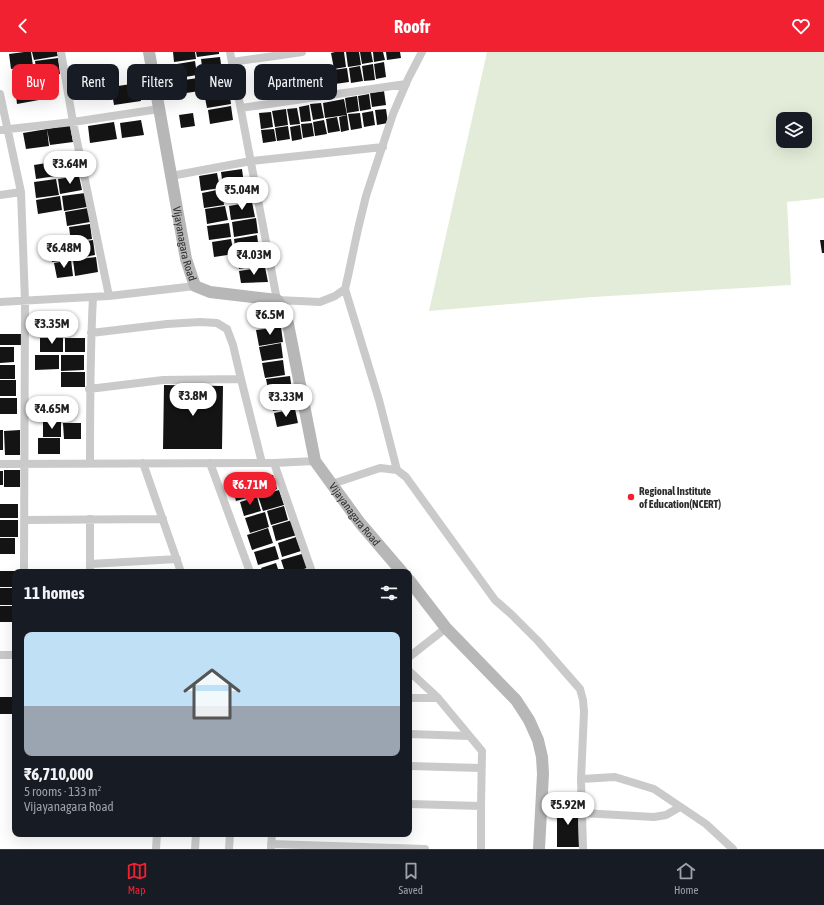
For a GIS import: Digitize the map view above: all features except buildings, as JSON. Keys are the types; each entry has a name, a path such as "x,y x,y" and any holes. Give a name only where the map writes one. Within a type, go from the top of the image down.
{"street":[{"path":"61,52 73,122 109,296"},
{"name":"Vijayanagara Road","path":"149,52 186,259 195,286 210,292 277,300 284,311 288,324 315,461 360,523 399,569"},
{"path":"230,52 277,300 320,302 335,296 345,289"},
{"path":"232,62 302,52"},
{"path":"397,470 379,400 345,289 366,196 393,114 422,52"},
{"path":"240,108 406,84"},
{"path":"0,94 4,130 21,192 25,301 24,569"},
{"path":"4,130 73,122 159,109"},
{"path":"171,176 250,161 383,147"},
{"path":"0,195 21,192"},
{"path":"0,302 109,296 195,286"},
{"path":"90,463 89,390 93,297"},
{"path":"91,333 167,324 200,322 217,323 227,329 233,345 262,463"},
{"path":"89,390 163,380 241,380"},
{"path":"0,464 274,463 315,461"},
{"path":"143,463 180,569"},
{"path":"210,463 249,569"},
{"path":"274,463 311,569"},
{"path":"332,484 380,468 397,470 406,477 494,600 511,614 538,641 580,689 584,712 581,778 583,849"},
{"path":"90,519 90,568 177,559"},
{"path":"25,520 163,519"},
{"path":"412,584 446,628 516,700 529,720 538,740 542,757 543,774 539,849"},
{"path":"412,655 446,628"},
{"path":"0,655 12,655"},
{"path":"412,674 438,698 482,751 481,849"},
{"path":"412,698 438,698"},
{"path":"412,734 468,736"},
{"path":"412,766 481,768"},
{"path":"581,778 615,777 654,789 706,824 733,849"},
{"path":"412,804 481,806"},
{"path":"582,813 654,817 666,815 680,807"},
{"path":"156,849 157,837"},
{"path":"196,837 196,849"},
{"path":"229,849 230,837"},
{"path":"272,837 271,847 425,849"}],"green space":[{"path":"487,52 824,52 824,198 787,202 791,285 593,297 429,311"}],"place":[{"name":"Regional Institute of Education(NCERT)","path":"631,497"}]}
